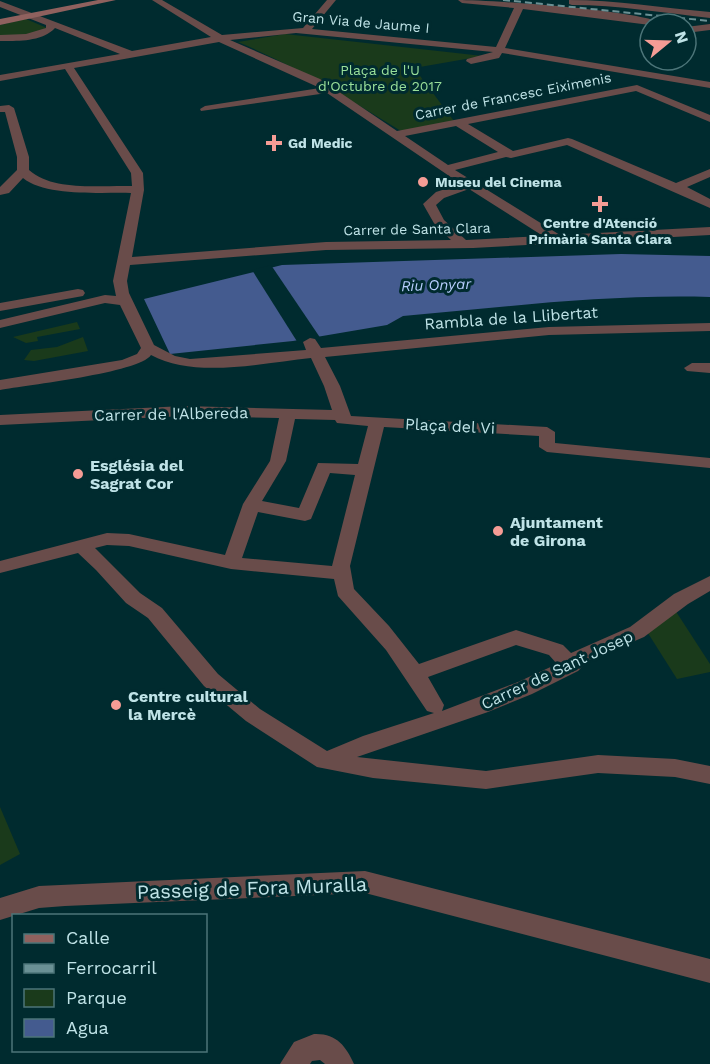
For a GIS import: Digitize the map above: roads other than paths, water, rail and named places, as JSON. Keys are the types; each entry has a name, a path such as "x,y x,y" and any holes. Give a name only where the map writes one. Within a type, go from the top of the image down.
{"main road":[{"path":"0,22 112,0"}],"street":[{"path":"156,0 221,39 265,57 329,90 394,135 555,238"},
{"path":"306,30 332,0"},
{"path":"462,0 638,19"},
{"path":"554,0 606,2 628,7 710,15"},
{"path":"582,13 587,2"},
{"path":"587,2 604,15"},
{"path":"0,4 130,54"},
{"path":"471,61 496,56 520,6"},
{"path":"667,11 705,27"},
{"path":"0,38 28,37 44,33 50,29 51,23"},
{"name":"Gran Via de Jaume I","path":"0,78 278,30 306,30 500,50 638,67"},
{"path":"68,66 137,173 138,190 124,261 116,284 85,303"},
{"path":"650,72 637,88 710,118"},
{"name":"Gran Via de Jaume I","path":"663,72 710,85"},
{"name":"Carrer de Francesc Eiximenis","path":"394,135 637,88"},
{"path":"205,110 329,90"},
{"path":"0,109 9,108 23,157 23,171 29,178 58,186 138,190"},
{"path":"457,122 508,154"},
{"path":"446,169 508,154 573,143 710,204"},
{"path":"0,191 5,190 23,171"},
{"path":"676,187 710,173"},
{"path":"463,244 439,222 429,204 440,195 471,185"},
{"name":"Carrer de Santa Clara","path":"124,261 231,251 255,257 326,246 463,244 710,231"},
{"path":"116,284 148,348 170,360 190,364"},
{"path":"0,308 116,284"},
{"path":"0,324 85,303 113,298 125,301"},
{"name":"Rambla de la Llibertat","path":"102,368 243,361 312,347 549,331 710,327"},
{"path":"312,347 343,415"},
{"path":"0,385 135,361 142,357 148,348"},
{"path":"692,368 710,368"},
{"name":"Carrer de l'Albereda","path":"0,420 184,411 343,415"},
{"path":"231,563 253,505 278,460 288,413"},
{"name":"Plaça del Vi","path":"343,415 343,420 547,432 547,447 710,463"},
{"path":"377,422 343,557 342,573 345,591 390,640 416,673 434,705"},
{"path":"253,505 305,514 324,467 366,470"},
{"path":"0,567 108,539 129,540 231,563 342,573"},
{"path":"72,548 104,565 134,598 155,613 211,680 253,715 325,761 363,768 486,780 598,764 675,768 710,775"},
{"name":"Carrer de Sant Josep","path":"325,761 371,742 481,706 571,666 581,656 637,632 681,599 710,583"},
{"path":"416,673 516,637 556,650 571,666"},
{"name":"Passeig de Fora Muralla","path":"0,909 39,897 64,895 365,882 710,971"},
{"path":"294,1064 303,1051 320,1046 332,1051 340,1064"}],"water":[{"name":"Riu Onyar","path":"621,254 710,256 710,297 594,299 403,316 387,325 293,341 170,354 144,299 282,265"}],"railway":[{"path":"503,0 710,21"}],"place":[{"name":"Gd Medic","path":"274,143"},
{"name":"Museu del Cinema","path":"423,182"},
{"name":"Centre d'Atenció Primària Santa Clara","path":"600,204"},
{"name":"Església del Sagrat Cor","path":"78,474"},
{"name":"Ajuntament de Girona","path":"498,531"},
{"name":"Centre cultural la Mercè","path":"116,705"}],"park label":[{"name":"Plaça de l'U d'Octubre de 2017","path":"380,78"}]}
